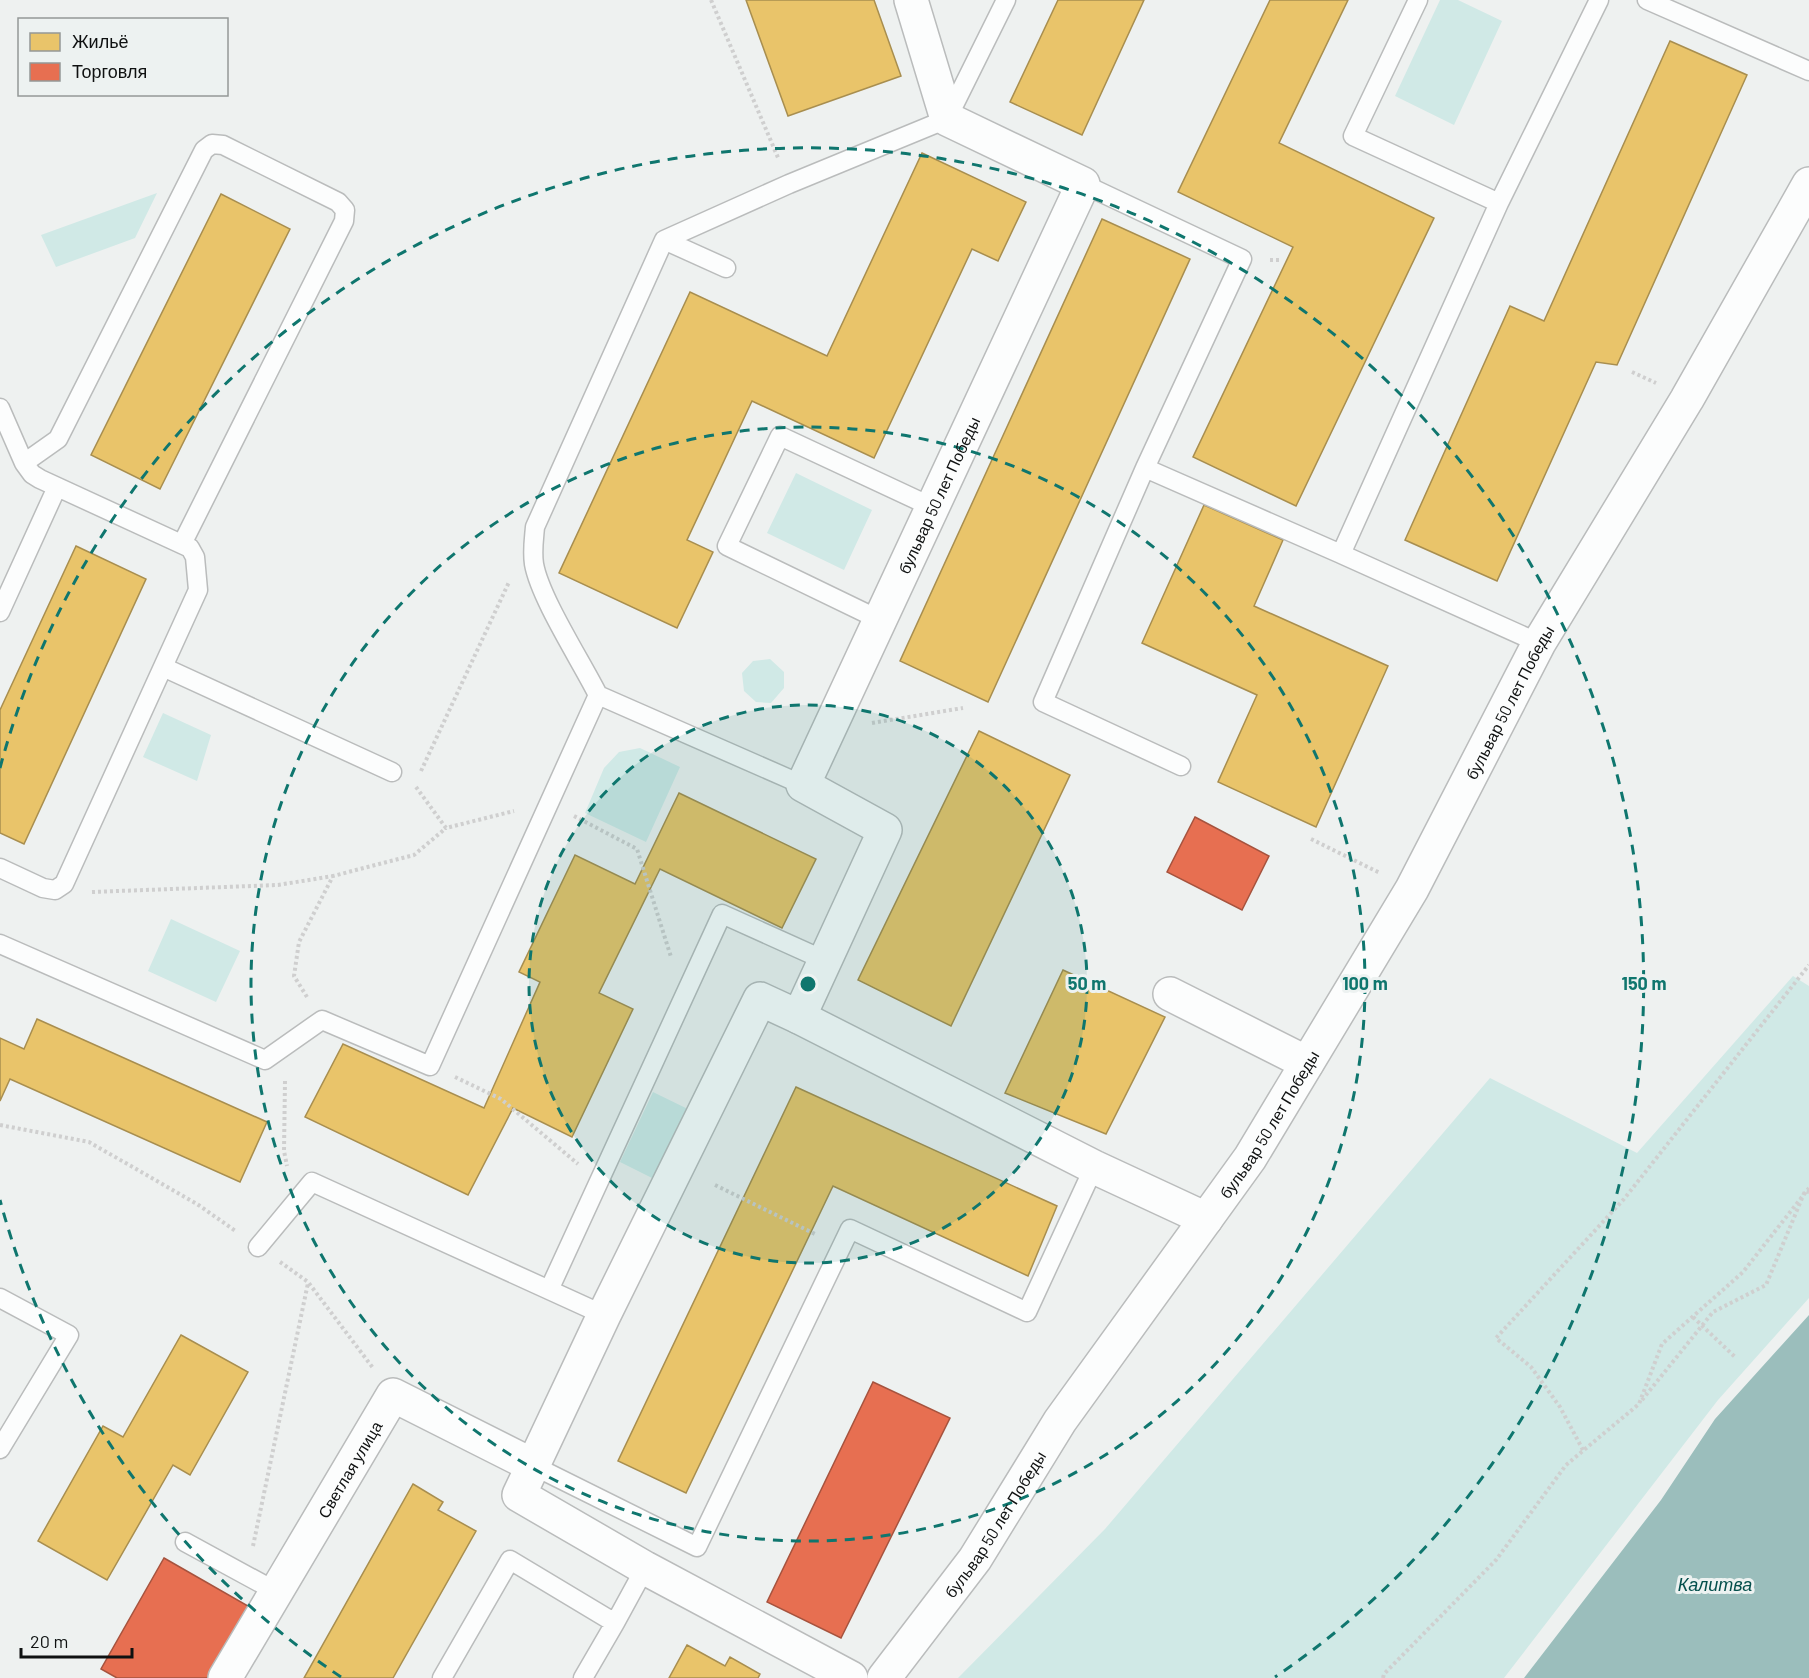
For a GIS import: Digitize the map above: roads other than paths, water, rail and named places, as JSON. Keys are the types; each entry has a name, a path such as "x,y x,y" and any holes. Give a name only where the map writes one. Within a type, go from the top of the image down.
{"street":[{"path":"911,0 948,119 1083,184"},
{"name":"бульвар 50 лет Победы","path":"884,1678 975,1559 1060,1421 1250,1158 1412,889 1539,643 1687,399 1809,183"},
{"name":"бульвар 50 лет Победы","path":"803,785 1083,184"},
{"path":"799,1017 885,830 803,785"},
{"path":"1170,994 1307,1063"},
{"path":"851,1678 645,1568 519,1496 604,1315 760,999 1094,1167 1206,1220"},
{"name":"Светлая улица","path":"225,1678 261,1584 393,1395 532,1465"}],"lane":[{"path":"803,785 598,695 542,590 533,558 535,527 664,240 789,183 948,119 1006,0"},
{"path":"1418,0 1353,136 1499,203"},
{"path":"1341,554 1499,203 1599,0"},
{"path":"1647,0 1809,71"},
{"path":"24,463 58,439 65,428 204,150 212,144 223,145 338,202 345,210 344,221 182,544"},
{"path":"1083,184 1242,259 1145,468 1043,702 1181,766"},
{"path":"664,240 726,268"},
{"path":"0,408 24,463 32,474 182,544 194,552 198,590 64,884 55,890 43,888 0,868"},
{"path":"880,620 727,546 780,436 932,507"},
{"path":"1145,468 1539,643"},
{"path":"1,610 57,487"},
{"path":"163,667 392,772"},
{"path":"0,944 265,1060 322,1020 430,1066 598,695"},
{"path":"549,1290 722,914 824,960"},
{"path":"532,1465 697,1547 850,1229 1027,1312 1094,1167"},
{"path":"258,1247 312,1182 604,1315"},
{"path":"0,1298 69,1335 0,1449"},
{"path":"185,1542 261,1584"},
{"path":"442,1678 510,1560 615,1623"},
{"path":"583,1678 645,1568"}],"water":[{"name":"Калитва","path":"1809,1315 1809,1678 1524,1678 1661,1500 1715,1419"}]}
